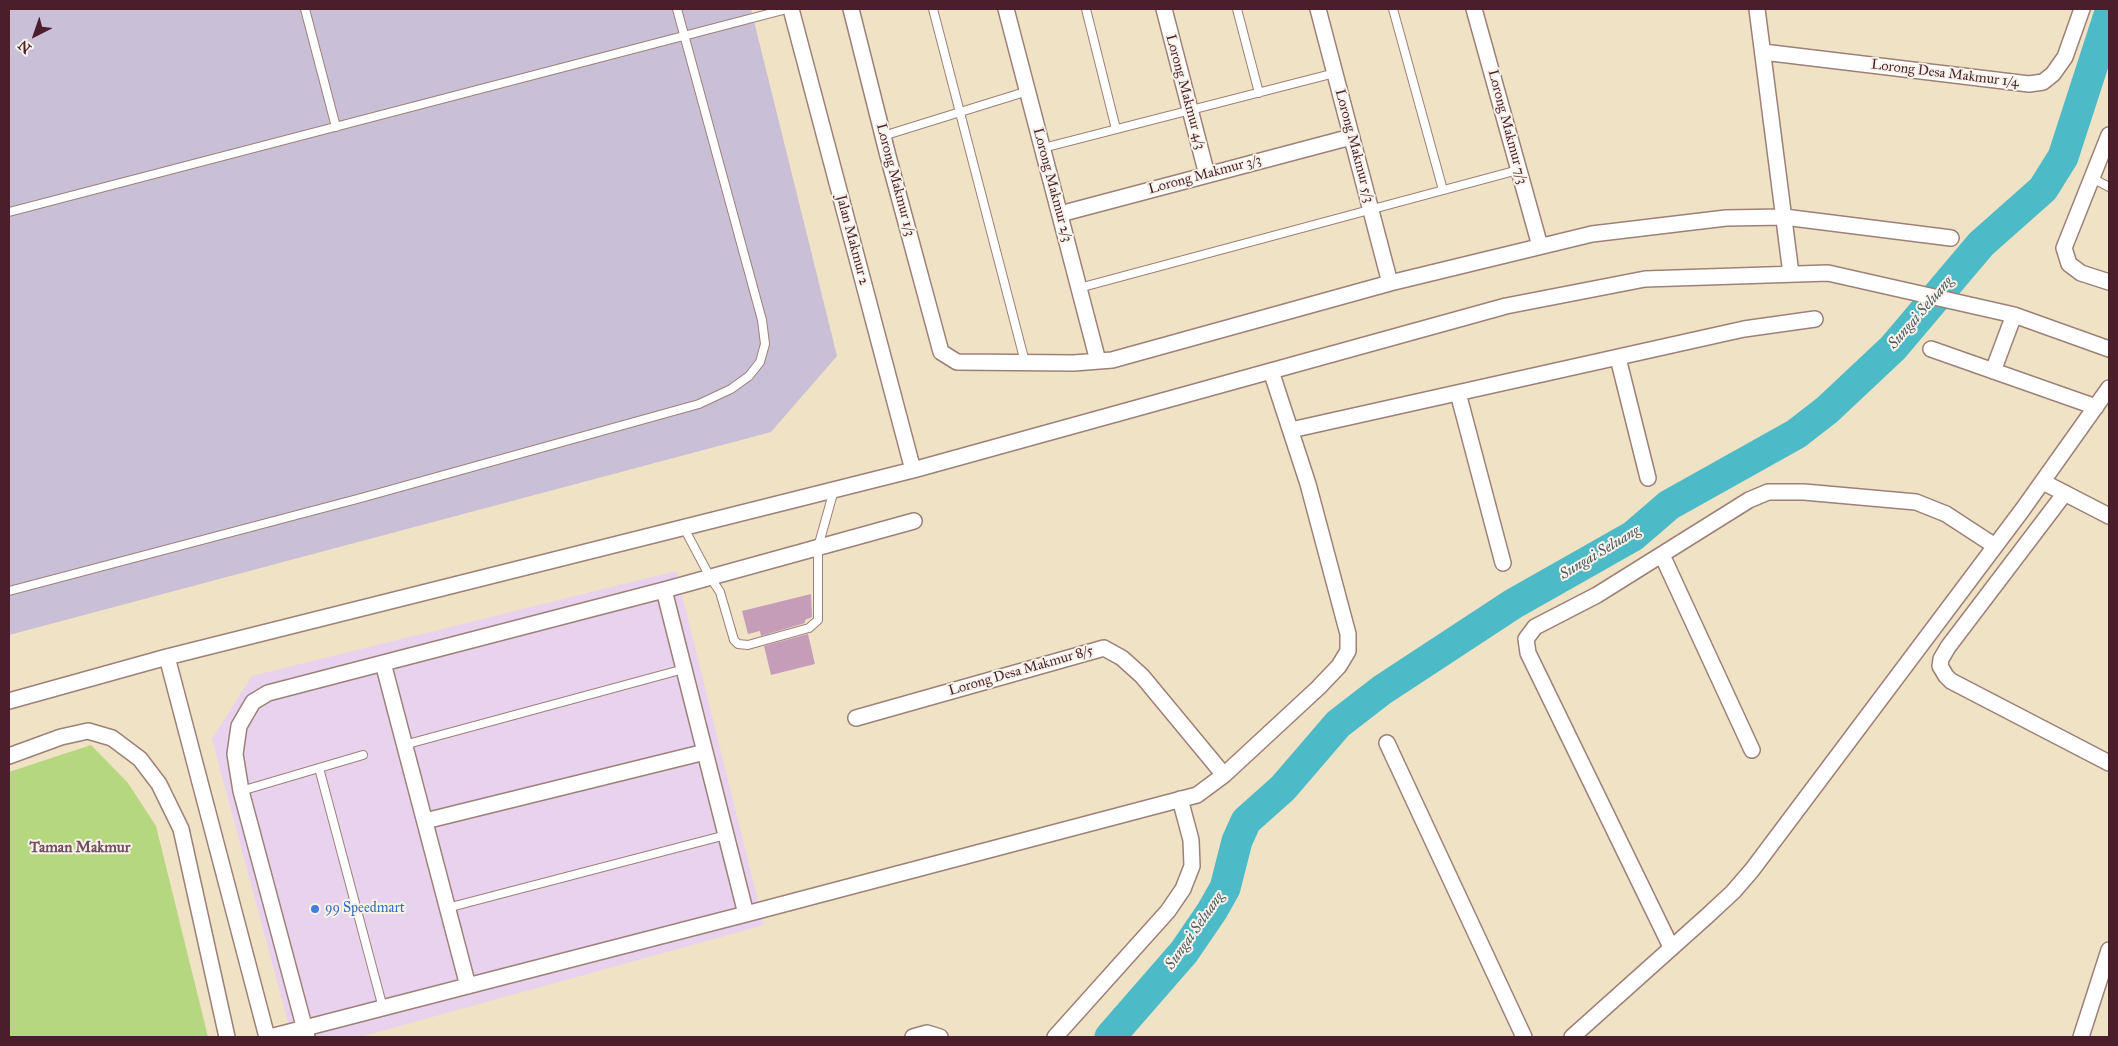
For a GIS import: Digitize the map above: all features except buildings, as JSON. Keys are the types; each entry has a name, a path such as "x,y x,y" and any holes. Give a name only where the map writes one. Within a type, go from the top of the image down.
{"street":[{"name":"Jalan Makmur 2","path":"791,9 913,470"},
{"name":"Lorong Makmur 1/3","path":"851,9 941,352 957,362 1025,362"},
{"name":"Lorong Makmur 2/3","path":"1006,9 1098,361"},
{"name":"Lorong Makmur 4/3","path":"1164,9 1207,175"},
{"name":"Lorong Makmur 5/3","path":"1318,9 1390,283"},
{"name":"Lorong Makmur 7/3","path":"1474,9 1540,246"},
{"path":"1757,9 1791,274"},
{"name":"Lorong Desa Makmur 1/4","path":"1763,52 2029,84 2042,82 2048,78 2065,57 2082,9"},
{"path":"2109,136 2064,248 2070,264 2082,273 2109,282"},
{"name":"Lorong Makmur 3/3","path":"1060,214 1351,137"},
{"path":"1025,362 1112,360 1390,283 1592,234 1717,219 1784,216 1951,238"},
{"path":"9,701 167,657 913,470 1506,306 1644,279 1828,273 1952,300 2014,316 2109,349"},
{"path":"1993,371 2014,316"},
{"path":"1290,430 1744,330 1815,319"},
{"path":"1931,348 2096,407"},
{"path":"1618,358 1648,478"},
{"path":"167,657 269,1037 305,1033 383,1008 1197,795 1224,775 1318,688 1339,666 1348,651 1348,634 1308,484 1271,371"},
{"path":"1572,1037 1733,892 1752,870 2043,482 2109,388"},
{"path":"1458,393 1503,563"},
{"path":"2043,482 2109,516"},
{"path":"1671,947 1528,653 1526,639 1535,627 1597,595 1749,500 1768,492 1804,492 1916,502 1946,514 1995,546"},
{"path":"2065,493 1948,647 1941,659 1940,666 1951,680 2109,763"},
{"path":"305,1033 241,791 235,754 239,726 253,702 268,693 664,590 914,521"},
{"path":"1662,555 1752,750"},
{"path":"664,590 746,914"},
{"name":"Lorong Desa Makmur 8/5","path":"856,718 1104,648 1122,658 1142,676 1224,775"},
{"path":"383,663 468,986"},
{"path":"9,756 61,737 88,732 112,738 140,758 159,784 181,829 228,1037"},
{"path":"1387,743 1524,1037"},
{"path":"424,821 705,752"},
{"path":"1055,1037 1168,911 1183,889 1192,866 1191,840 1180,799"},
{"path":"2081,1037 2109,950"},
{"path":"912,1037 927,1033 940,1037"}],"lane":[{"path":"305,9 336,127"},
{"path":"9,591 361,498 699,404 731,388 749,376 760,362 765,344 762,320 677,9"},
{"path":"9,212 787,9"},
{"path":"933,9 1025,362"},
{"path":"1086,9 1116,129"},
{"path":"1237,9 1259,93"},
{"path":"1393,9 1443,190"},
{"path":"1043,148 1334,73"},
{"path":"883,136 1028,92"},
{"path":"1079,288 1518,170"},
{"path":"2092,178 2109,187"},
{"path":"684,528 720,592 734,640 743,646 748,645 814,625 819,615 818,547 834,490"},
{"path":"404,745 684,669"},
{"path":"241,791 363,755"},
{"path":"319,768 383,1008"},
{"path":"447,908 726,835"}],"shaded area":[{"path":"9,9 751,9 837,356 771,432 9,635"},
{"path":"676,571 764,925 360,1037 292,1037 212,739 252,676"}],"green space":[{"path":"91,745 128,783 156,826 208,1037 9,1037 9,772"}],"waterway":[{"name":"Sungai Seluang","path":"1110,1037 1184,952 1212,911 1225,888 1237,841 1246,821 1283,788 1338,724 1382,690 1513,604 1633,536 1669,505 1796,434 1827,410 1893,348 1981,244 2043,189 2063,157 2109,15"}],"place":[{"name":"99 Speedmart","path":"315,909"}],"district":[{"name":"Taman Makmur","path":"80,848"}]}
